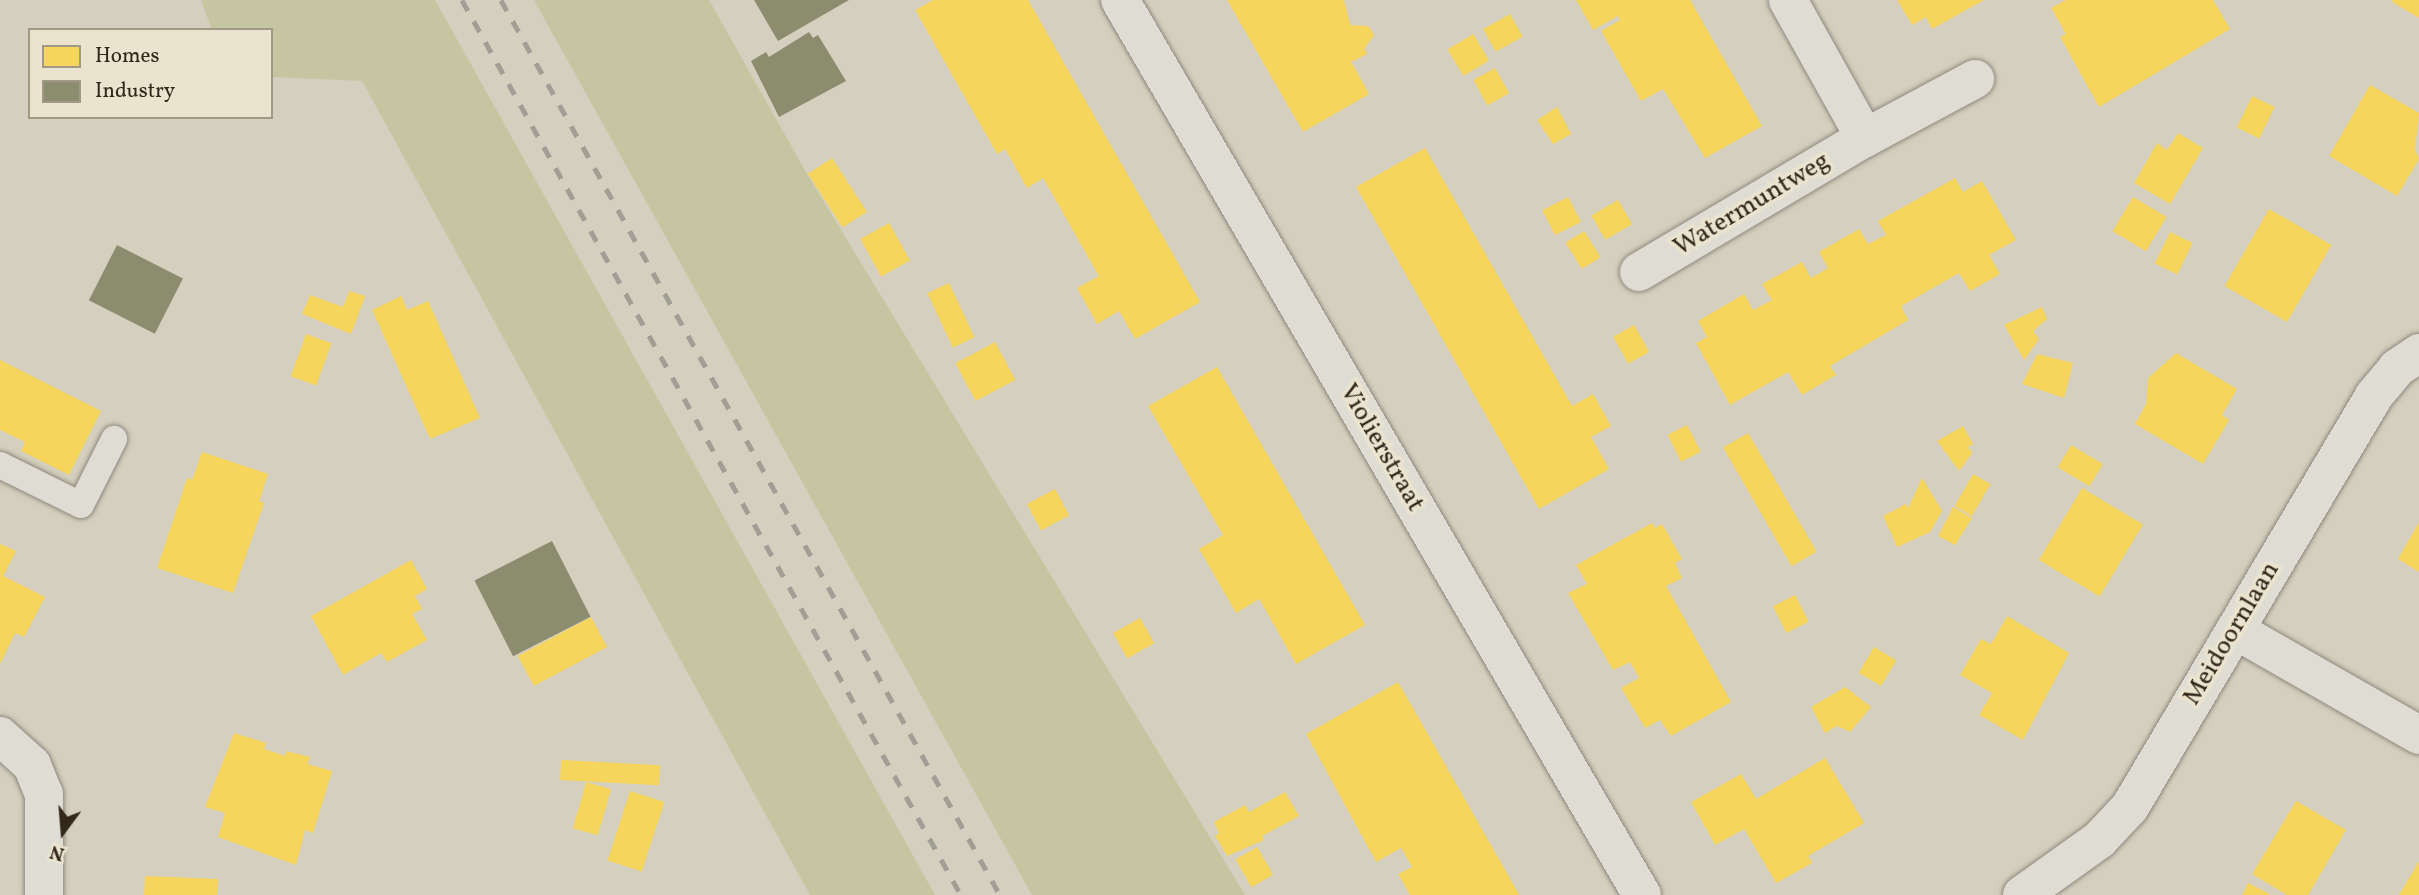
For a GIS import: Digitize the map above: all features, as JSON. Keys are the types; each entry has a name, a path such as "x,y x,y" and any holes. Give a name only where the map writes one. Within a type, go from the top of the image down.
{"street":[{"name":"Violierstraat","path":"1120,0 1642,895"},
{"path":"1788,0 1865,138"},
{"name":"Watermuntweg","path":"1639,272 1865,138 1975,79"},
{"name":"Meidoornlaan","path":"2022,895 2099,840 2130,807 2373,397 2398,368 2419,353"},
{"path":"2235,630 2419,735"},
{"path":"0,736 32,765 44,794 44,895"}],"lane":[{"path":"0,465 81,505 114,439"}],"green space":[{"path":"201,0 435,0 935,895 810,895 362,81 273,77 273,28 211,28"},
{"path":"534,0 709,0 807,174 1245,895 1032,895"}],"building: Homes":[{"path":"933,0 1028,0 1200,302 1135,339 1119,311 1097,324 1077,288 1099,276 1043,178 1027,188 1005,149 997,154 915,10"},
{"path":"1227,0 1344,0 1350,25 1368,26 1374,35 1364,49 1367,54 1351,62 1369,94 1303,132"},
{"path":"1576,0 1690,0 1762,126 1705,158 1663,89 1641,101 1601,31 1620,20 1618,16 1593,30"},
{"path":"1897,0 1984,0 1932,29 1926,17 1912,25"},
{"path":"2066,0 2213,0 2230,29 2099,107 2060,37 2066,34 2051,8"},
{"path":"2419,0 2419,18 2392,2"},
{"path":"1510,14 1523,37 1495,52 1483,29"},
{"path":"1473,34 1489,61 1463,76 1447,49"},
{"path":"1495,68 1509,93 1487,105 1473,80"},
{"path":"2370,85 2419,113 2415,149 2419,159 2397,196 2329,156"},
{"path":"2252,96 2274,107 2259,138 2237,127"},
{"path":"1557,107 1571,134 1553,144 1537,120"},
{"path":"2178,133 2203,148 2170,204 2134,183 2157,143 2167,150"},
{"path":"1425,148 1572,406 1593,394 1611,426 1591,437 1609,469 1539,509 1356,187"},
{"path":"832,158 867,212 843,227 808,174"},
{"path":"1955,178 1963,192 1982,181 2016,240 1989,255 2000,274 1970,291 1959,273 1901,306 1908,320 1830,366 1836,375 1802,395 1788,372 1730,405 1696,343 1707,337 1698,321 1744,294 1753,310 1772,300 1762,284 1802,262 1811,278 1828,268 1819,252 1859,229 1868,244 1886,235 1878,221"},
{"path":"1568,197 1581,222 1555,235 1542,210"},
{"path":"2133,197 2166,217 2146,251 2112,231"},
{"path":"1618,200 1632,224 1605,240 1591,216"},
{"path":"2269,209 2331,245 2287,322 2224,286"},
{"path":"889,223 910,261 881,277 860,239"},
{"path":"1584,231 1600,257 1582,269 1565,243"},
{"path":"2170,232 2192,243 2177,274 2155,263"},
{"path":"949,283 974,337 953,348 927,293"},
{"path":"349,291 365,296 351,334 302,314 310,295 343,307"},
{"path":"401,296 407,310 428,301 480,418 430,439 372,310"},
{"path":"2042,307 2047,319 2033,331 2039,339 2024,360 2004,325"},
{"path":"1634,325 1649,352 1628,364 1613,337"},
{"path":"306,334 331,343 316,386 291,376"},
{"path":"995,342 1015,380 975,401 955,363"},
{"path":"2176,353 2237,389 2222,415 2229,420 2203,464 2135,424 2146,404 2148,378"},
{"path":"2037,354 2073,363 2064,398 2022,384"},
{"path":"0,360 101,411 69,475 21,451 25,442 0,430"},
{"path":"1217,367 1365,625 1296,664 1259,599 1236,613 1199,549 1223,535 1148,406"},
{"path":"1687,425 1701,452 1681,462 1667,435"},
{"path":"1963,426 1973,444 1968,447 1972,453 1959,471 1937,441"},
{"path":"1748,433 1816,552 1791,566 1723,448"},
{"path":"2071,445 2103,464 2089,486 2058,467"},
{"path":"202,452 268,474 259,501 264,503 233,593 157,568 187,478 192,480"},
{"path":"1973,474 1990,484 1972,516 1954,506"},
{"path":"1922,478 1942,511 1930,532 1897,547 1883,516 1906,504 1908,508"},
{"path":"2082,488 2143,525 2100,597 2039,560"},
{"path":"1055,489 1069,515 1041,531 1027,504"},
{"path":"1953,507 1972,518 1955,545 1938,536"},
{"path":"2419,522 2419,572 2398,559"},
{"path":"1652,523 1655,528 1662,524 1682,559 1675,563 1682,578 1666,586 1731,702 1671,736 1660,720 1645,728 1621,688 1639,678 1630,662 1613,670 1568,593 1587,584 1576,565"},
{"path":"0,544 16,551 3,576 45,597 24,637 15,633 0,664"},
{"path":"411,560 427,589 415,596 422,609 412,614 427,640 387,662 381,653 343,675 311,616"},
{"path":"1795,595 1809,622 1786,633 1773,606"},
{"path":"2007,616 2069,653 2023,740 1979,715 1992,693 1960,675 1981,639 1991,644"},
{"path":"591,617 607,647 534,686 518,656"},
{"path":"1140,618 1154,643 1127,658 1113,633"},
{"path":"1874,647 1896,660 1881,686 1859,673"},
{"path":"1398,682 1519,895 1410,895 1398,874 1412,867 1401,848 1376,862 1306,734"},
{"path":"1845,687 1871,707 1850,732 1837,726 1825,733 1811,707"},
{"path":"234,733 266,743 264,749 285,756 286,751 310,757 307,764 332,771 313,833 305,830 296,865 218,837 225,813 205,807"},
{"path":"1825,758 1864,823 1808,856 1812,863 1776,883 1744,829 1715,845 1691,802 1741,774 1756,799"},
{"path":"561,760 660,765 659,785 560,780"},
{"path":"586,782 611,789 598,835 573,828"},
{"path":"630,791 664,802 642,872 607,860"},
{"path":"1285,792 1299,816 1262,836 1264,840 1227,856 1215,836 1219,833 1214,822 1245,805 1249,812"},
{"path":"2296,801 2346,830 2308,895 2287,895 2252,874"},
{"path":"1257,847 1273,875 1251,887 1235,859"},
{"path":"2419,861 2419,895 2399,895"},
{"path":"145,876 218,879 217,895 144,895"},
{"path":"2248,883 2271,895 2242,895"}],"building: Industry":[{"path":"754,0 849,0 778,41"},
{"path":"809,32 813,38 818,35 846,81 779,117 751,61 766,52 769,57"},
{"path":"117,245 183,279 155,334 89,300"},
{"path":"552,541 591,617 513,656 474,580"}],"railway":[{"path":"462,0 961,895"},
{"path":"501,0 1000,895"}]}
